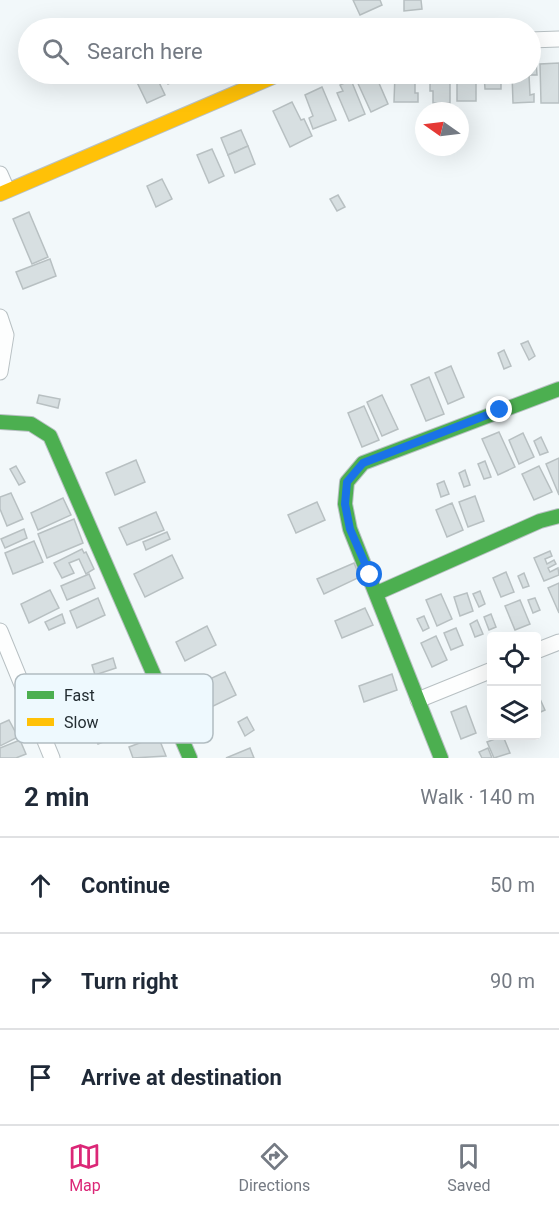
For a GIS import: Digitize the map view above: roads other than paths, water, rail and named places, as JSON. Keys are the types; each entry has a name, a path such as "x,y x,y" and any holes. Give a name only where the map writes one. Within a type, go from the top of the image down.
{"street":[{"path":"541,40 559,39"},
{"path":"0,174 4,192 257,84"},
{"path":"0,317 6,335 0,372"},
{"path":"441,758 377,592 350,529 345,504 347,482 363,463 559,389"},
{"path":"0,422 31,424 50,436 153,674"},
{"path":"377,592 540,521 559,516"},
{"path":"0,631 18,674"},
{"path":"541,649 559,642"},
{"path":"418,700 487,672"},
{"path":"46,743 52,758"},
{"path":"183,743 190,758"}]}
